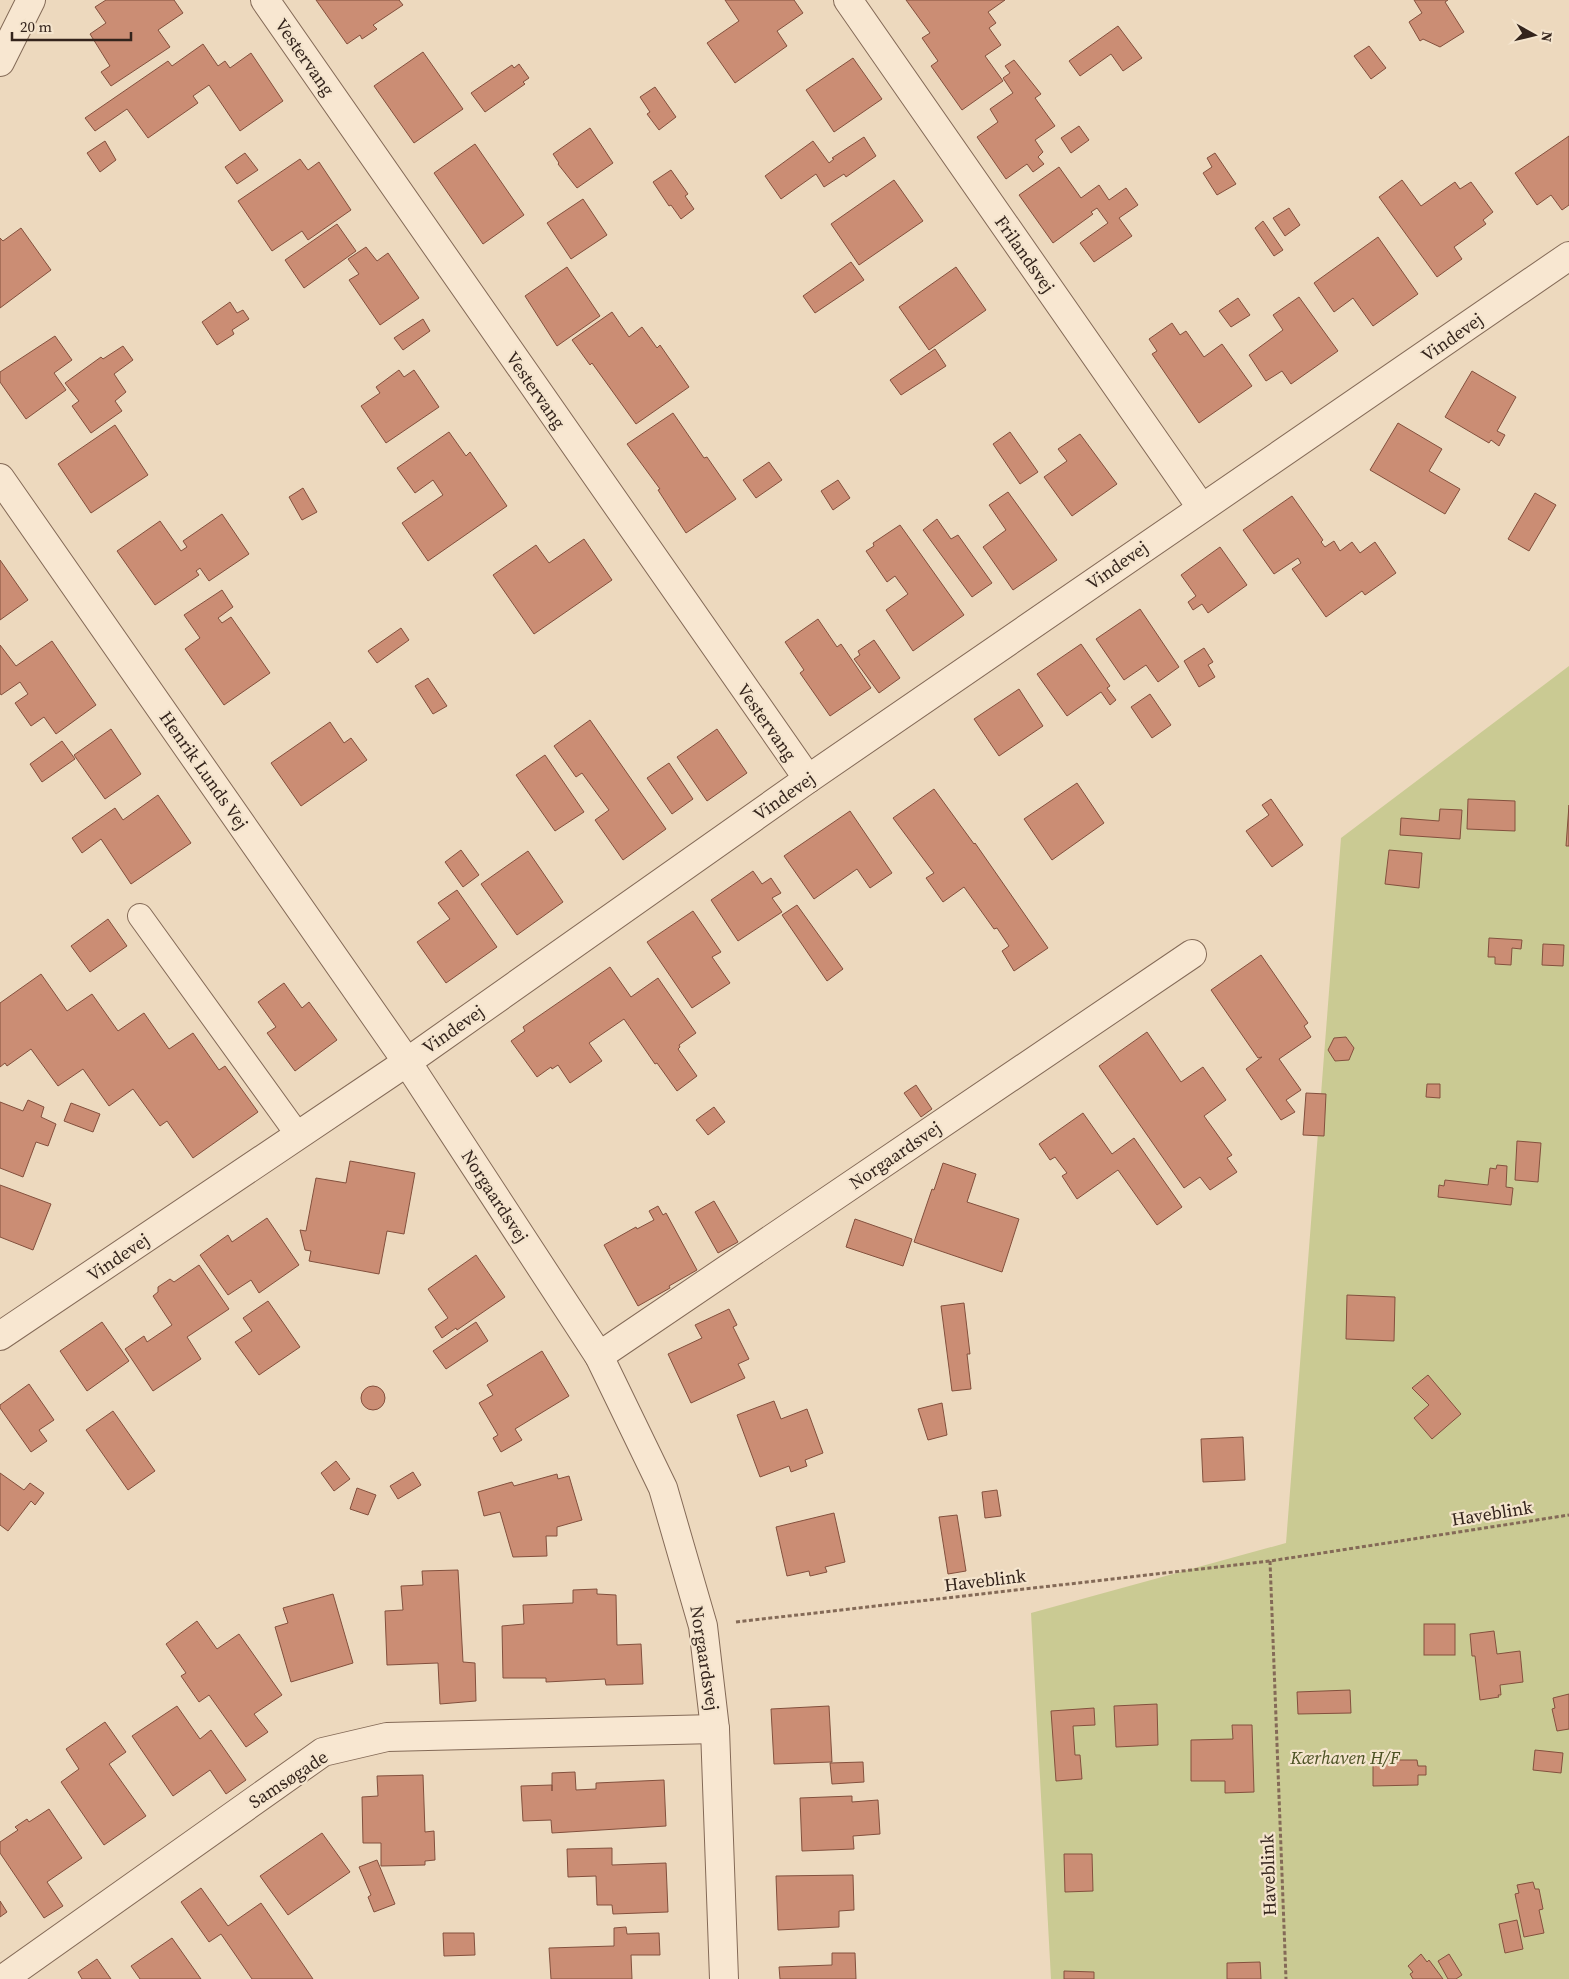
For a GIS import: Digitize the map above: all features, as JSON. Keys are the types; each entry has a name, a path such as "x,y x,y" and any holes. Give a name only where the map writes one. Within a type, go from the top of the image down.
{"street":[{"path":"0,62 31,0"},
{"name":"Vestervang","path":"265,0 808,779"},
{"name":"Frilandsvej","path":"848,0 1201,507"},
{"name":"Vindevej","path":"0,1336 407,1062 808,779 1201,507 1275,459 1569,256"},
{"name":"Henrik Lunds Vej","path":"0,478 407,1062"},
{"name":"Norgaardsvej","path":"599,1356 1192,954"},
{"name":"Norgaardsvej","path":"407,1062 599,1356 663,1488 703,1626 715,1729 724,1979"},
{"name":"Samsøgade","path":"3,1979 323,1752 388,1737 715,1729"}],"lane":[{"path":"140,916 298,1135"}],"path":[{"name":"Haveblink","path":"703,1626 1270,1561 1569,1515"},
{"name":"Haveblink","path":"1270,1561 1286,1979"}],"green space":[{"name":"Kærhaven H/F","path":"1569,666 1569,1979 1051,1979 1031,1613 1286,1543 1341,838"}],"building":[{"path":"106,0 174,0 183,13 158,30 170,47 111,86 101,72 110,66 90,34 106,23 95,7"},
{"path":"316,0 399,0 403,5 373,25 377,29 362,39 360,35 347,44"},
{"path":"725,0 794,0 803,13 777,31 787,46 735,83 707,43 739,21"},
{"path":"906,0 1005,0 988,12 996,23 989,28 1001,45 985,56 1003,81 962,110 931,66 938,61 922,38 930,33"},
{"path":"1414,0 1448,0 1445,2 1464,32 1440,47 1423,39 1420,41 1409,22 1422,13"},
{"path":"1118,26 1142,58 1123,71 1111,54 1080,76 1069,61"},
{"path":"203,44 218,66 225,61 230,68 251,53 283,101 240,131 209,85 193,96 198,103 148,138 127,109 95,131 85,118 168,61 172,66"},
{"path":"1369,46 1386,68 1371,79 1354,56"},
{"path":"423,52 463,109 414,143 374,86"},
{"path":"853,58 882,99 834,132 806,90"},
{"path":"1014,60 1041,94 1035,98 1055,126 1035,140 1043,152 1038,157 1044,164 1033,172 1027,164 1006,179 977,137 998,122 990,109 1013,93 1003,78 1010,73 1005,66"},
{"path":"519,64 529,78 523,82 525,84 485,112 471,93 512,65 514,68"},
{"path":"655,87 676,117 659,130 647,114 650,112 640,97"},
{"path":"1079,126 1089,140 1071,153 1061,138"},
{"path":"590,128 613,163 577,188 558,164 553,154"},
{"path":"1569,136 1569,205 1562,210 1551,195 1537,205 1515,173"},
{"path":"864,137 876,156 846,177 844,174 824,187 816,174 781,199 765,176 813,141 829,163 834,159 832,158"},
{"path":"105,141 116,160 100,172 87,153"},
{"path":"475,144 524,215 483,244 434,173"},
{"path":"245,153 258,170 237,184 225,167"},
{"path":"1215,153 1236,184 1217,195 1203,173 1212,167 1207,158"},
{"path":"300,159 308,170 319,162 351,210 308,240 302,231 272,251 238,201"},
{"path":"1059,167 1081,198 1099,185 1109,200 1126,188 1138,205 1119,218 1132,236 1094,262 1080,243 1108,223 1097,208 1091,212 1093,214 1053,243 1019,195"},
{"path":"671,170 688,194 685,196 694,209 681,219 671,205 669,206 653,182"},
{"path":"894,180 923,221 859,265 831,224"},
{"path":"1402,180 1421,206 1455,182 1460,189 1471,182 1493,212 1483,220 1486,224 1454,247 1462,259 1437,277 1379,197"},
{"path":"583,199 607,235 571,259 547,223"},
{"path":"1289,208 1300,225 1285,236 1273,218"},
{"path":"1263,221 1283,250 1274,256 1255,228"},
{"path":"337,224 356,251 304,288 285,260"},
{"path":"21,228 51,270 0,308 0,238 3,241"},
{"path":"1378,237 1418,294 1373,326 1353,298 1334,312 1314,283"},
{"path":"366,247 377,261 388,253 419,298 380,325 349,280 359,274 348,259"},
{"path":"851,262 864,280 815,313 803,296"},
{"path":"567,267 600,316 557,346 525,296"},
{"path":"956,267 986,310 929,350 899,307"},
{"path":"1299,297 1338,351 1291,384 1282,371 1266,381 1249,355 1283,330 1273,315"},
{"path":"1238,298 1250,315 1231,327 1219,311"},
{"path":"230,302 237,313 243,310 249,319 232,330 234,334 217,345 202,322"},
{"path":"612,312 629,337 642,327 657,348 660,345 689,387 636,424 592,363 590,365 572,340"},
{"path":"423,319 430,331 403,350 394,338"},
{"path":"1172,323 1180,335 1186,331 1204,357 1222,344 1252,386 1199,423 1152,354 1157,351 1149,339"},
{"path":"55,336 72,360 54,373 66,390 26,419 0,382 0,372"},
{"path":"123,346 133,360 114,374 126,392 115,401 122,411 91,433 72,406 79,401 65,383 101,357 103,359"},
{"path":"935,349 946,366 901,395 890,380"},
{"path":"399,370 404,377 414,370 439,407 386,443 361,406 380,393 376,387"},
{"path":"1472,371 1516,397 1497,431 1505,435 1499,446 1491,440 1489,443 1445,417"},
{"path":"673,413 704,458 707,457 736,499 686,533 658,490 660,489 627,444"},
{"path":"1398,423 1442,449 1429,471 1460,489 1445,514 1370,470"},
{"path":"115,425 148,475 91,513 58,464"},
{"path":"449,432 466,456 470,452 507,506 428,561 402,523 443,495 433,480 415,493 397,468"},
{"path":"1010,432 1038,472 1020,484 993,444"},
{"path":"1080,434 1117,484 1072,516 1044,477 1067,461 1058,449"},
{"path":"769,462 782,480 756,498 743,480"},
{"path":"838,480 850,498 833,510 821,491"},
{"path":"303,488 317,512 302,520 289,497"},
{"path":"1008,492 1057,560 1013,590 983,547 1006,530 989,505"},
{"path":"1535,493 1556,505 1529,551 1508,539"},
{"path":"1292,496 1323,540 1321,542 1325,547 1334,541 1340,551 1352,542 1360,553 1375,542 1396,573 1365,595 1362,591 1326,617 1292,569 1301,563 1298,558 1274,574 1243,530"},
{"path":"222,514 249,554 209,581 200,568 196,571 199,575 155,605 117,551 160,521 181,551 187,547 183,541"},
{"path":"937,519 951,539 958,535 992,583 972,597 923,530"},
{"path":"900,525 964,615 913,651 886,610 908,594 895,576 887,582 866,551 874,546 873,543"},
{"path":"584,539 612,580 534,634 493,575 536,545 549,563"},
{"path":"1220,547 1247,585 1208,613 1202,604 1193,610 1188,602 1196,596 1181,575"},
{"path":"0,560 28,600 0,620"},
{"path":"222,590 233,607 218,618 222,623 231,617 270,673 224,705 185,649 200,638 184,615"},
{"path":"1140,609 1179,667 1158,682 1146,665 1124,680 1096,639"},
{"path":"818,619 837,647 841,644 871,688 830,716 800,673 804,670 785,642"},
{"path":"401,628 409,640 377,663 368,651"},
{"path":"874,640 900,678 879,693 854,659 860,655 858,651"},
{"path":"52,641 96,705 56,734 44,717 31,726 15,703 28,694 20,682 1,695 0,693 0,645 16,666"},
{"path":"1081,644 1110,686 1107,688 1116,700 1110,705 1101,692 1067,716 1037,674"},
{"path":"1204,648 1213,662 1208,665 1215,677 1199,687 1184,661"},
{"path":"428,678 447,706 433,714 415,686"},
{"path":"1019,689 1043,726 999,756 974,719"},
{"path":"1150,694 1171,725 1152,738 1131,707"},
{"path":"590,720 666,829 623,860 595,820 609,810 582,773 576,777 554,746"},
{"path":"330,722 344,743 351,738 367,760 301,806 271,763"},
{"path":"111,729 141,774 105,799 74,755"},
{"path":"717,729 747,773 707,801 677,757"},
{"path":"62,741 75,759 42,782 30,764"},
{"path":"545,755 584,812 555,831 516,775"},
{"path":"669,763 693,799 672,814 647,778"},
{"path":"1077,783 1104,823 1052,860 1024,819"},
{"path":"934,789 975,843 1048,948 1014,971 1002,951 1009,946 997,928 994,929 964,887 943,902 926,878 934,873 893,818"},
{"path":"158,795 191,843 131,884 101,839 82,853 72,838 115,808 123,820"},
{"path":"1271,799 1303,845 1272,867 1246,831 1269,815 1262,805"},
{"path":"1468,799 1515,801 1515,831 1467,829"},
{"path":"1569,805 1569,846 1566,846"},
{"path":"1440,809 1462,810 1460,839 1400,835 1401,818 1439,821"},
{"path":"850,811 892,873 870,888 857,869 814,899 784,856"},
{"path":"461,850 479,875 463,887 445,862"},
{"path":"1389,850 1422,853 1419,888 1385,884"},
{"path":"528,851 563,902 517,935 481,884"},
{"path":"753,871 762,884 771,878 781,893 772,898 782,912 738,941 711,900"},
{"path":"457,890 497,947 446,983 417,942 450,919 438,903"},
{"path":"797,905 843,969 827,981 782,915"},
{"path":"693,911 721,952 712,957 730,983 692,1008 647,942"},
{"path":"108,919 127,946 90,972 71,946"},
{"path":"1489,938 1522,940 1521,949 1512,948 1511,965 1495,964 1495,957 1488,957"},
{"path":"1543,944 1564,945 1563,966 1542,965"},
{"path":"1261,955 1308,1023 1304,1026 1311,1037 1279,1059 1301,1090 1286,1100 1295,1112 1281,1120 1246,1069 1262,1057 1258,1058 1211,990"},
{"path":"610,967 631,997 658,978 696,1033 679,1045 678,1049 697,1076 677,1091 657,1063 655,1064 624,1019 589,1043 602,1061 570,1083 558,1065 552,1069 551,1067 537,1077 511,1041 525,1031 523,1027"},
{"path":"41,974 67,1011 92,994 118,1031 144,1013 169,1049 193,1033 219,1070 225,1066 258,1112 193,1158 167,1121 160,1126 133,1089 109,1106 83,1069 58,1086 31,1049 7,1066 5,1063 0,1067 0,1003"},
{"path":"284,983 302,1008 309,1002 337,1040 295,1071 267,1033 276,1027 258,1002"},
{"path":"1147,1032 1181,1082 1203,1067 1226,1100 1204,1116 1232,1155 1227,1158 1237,1172 1210,1190 1200,1177 1184,1188 1099,1066"},
{"path":"1346,1037 1354,1048 1349,1060 1335,1061 1328,1050 1334,1038"},
{"path":"1427,1084 1440,1084 1440,1098 1426,1097"},
{"path":"916,1085 932,1109 921,1117 904,1093"},
{"path":"1306,1093 1326,1094 1324,1136 1303,1135"},
{"path":"28,1100 44,1107 41,1117 56,1124 48,1146 36,1142 23,1177 0,1168 0,1102 23,1111"},
{"path":"71,1103 100,1114 93,1132 64,1121"},
{"path":"714,1107 725,1122 708,1135 696,1120"},
{"path":"1083,1113 1112,1154 1134,1138 1182,1207 1157,1225 1118,1170 1077,1199 1062,1176 1067,1173 1055,1157 1050,1160 1039,1144"},
{"path":"1517,1141 1541,1143 1538,1182 1515,1180"},
{"path":"350,1161 415,1173 404,1234 387,1231 379,1274 309,1261 311,1251 305,1250 300,1230 306,1231 316,1178 346,1183"},
{"path":"943,1163 976,1174 967,1202 1019,1219 1002,1272 914,1242"},
{"path":"1497,1165 1507,1166 1506,1187 1513,1188 1511,1205 1438,1197 1439,1185 1444,1186 1445,1180 1488,1185 1490,1168 1496,1169"},
{"path":"0,1185 51,1204 33,1250 0,1237"},
{"path":"714,1201 738,1242 718,1253 695,1212"},
{"path":"658,1206 663,1215 666,1213 697,1270 638,1306 604,1245 636,1227 637,1229 654,1220 649,1211"},
{"path":"267,1218 299,1265 259,1293 251,1280 228,1295 200,1255 228,1235 232,1242"},
{"path":"855,1219 912,1239 903,1266 846,1247"},
{"path":"476,1255 505,1297 442,1338 435,1327 448,1318 428,1289"},
{"path":"199,1265 229,1309 187,1337 201,1359 153,1391 125,1349 144,1336 147,1342 172,1325 153,1296 158,1292 158,1287 170,1279 174,1282"},
{"path":"1347,1295 1395,1297 1394,1341 1346,1339"},
{"path":"268,1301 300,1347 259,1375 235,1342 252,1331 243,1318"},
{"path":"964,1303 970,1354 967,1354 971,1389 952,1391 941,1306"},
{"path":"729,1309 737,1325 733,1327 749,1359 738,1364 745,1378 691,1403 668,1354 702,1338 695,1325"},
{"path":"102,1322 129,1361 87,1391 60,1351"},
{"path":"476,1322 488,1341 446,1369 433,1351"},
{"path":"542,1351 569,1396 515,1429 522,1440 501,1452 493,1438 498,1435 479,1403 493,1395 487,1385"},
{"path":"1428,1375 1461,1414 1432,1439 1414,1418 1429,1405 1412,1388"},
{"path":"29,1384 54,1420 39,1430 47,1441 31,1452 0,1408 0,1405"},
{"path":"373,1386 382,1389 385,1398 382,1407 373,1410 364,1407 361,1398 364,1389"},
{"path":"774,1401 781,1419 807,1409 823,1453 805,1460 807,1466 791,1472 789,1466 760,1477 737,1415"},
{"path":"942,1403 947,1435 928,1440 918,1409"},
{"path":"113,1411 155,1471 128,1490 86,1430"},
{"path":"1243,1437 1245,1480 1203,1482 1201,1439"},
{"path":"336,1461 350,1479 334,1491 321,1473"},
{"path":"413,1472 421,1485 398,1499 390,1486"},
{"path":"0,1473 24,1490 30,1483 44,1493 35,1505 31,1501 8,1531 0,1525"},
{"path":"557,1474 558,1479 569,1476 582,1520 557,1527 557,1536 546,1536 547,1556 513,1557 500,1512 484,1516 478,1492 512,1482 514,1486"},
{"path":"357,1488 376,1495 368,1515 350,1509"},
{"path":"997,1490 1001,1516 985,1518 982,1492"},
{"path":"834,1513 845,1562 825,1567 827,1572 810,1576 809,1571 787,1576 776,1527"},
{"path":"957,1515 966,1571 948,1574 939,1517"},
{"path":"458,1570 463,1662 475,1663 476,1701 440,1704 438,1663 387,1665 385,1611 403,1610 401,1586 423,1585 422,1571"},
{"path":"597,1589 597,1594 616,1595 617,1645 641,1644 643,1684 606,1685 605,1679 546,1682 546,1678 503,1678 502,1626 524,1624 523,1605 573,1603 573,1590"},
{"path":"333,1594 353,1663 291,1682 275,1627 288,1623 283,1608"},
{"path":"197,1621 217,1649 239,1634 282,1695 254,1714 268,1732 246,1747 209,1695 199,1702 181,1676 186,1673 166,1644"},
{"path":"1424,1624 1455,1624 1455,1655 1424,1655"},
{"path":"1494,1631 1497,1654 1520,1651 1523,1682 1500,1685 1501,1695 1498,1695 1499,1697 1480,1700 1475,1656 1472,1656 1470,1634"},
{"path":"1350,1690 1351,1713 1298,1714 1297,1692"},
{"path":"1569,1694 1569,1729 1557,1731 1552,1709 1555,1708 1553,1698"},
{"path":"1157,1704 1158,1745 1116,1747 1114,1706"},
{"path":"177,1706 200,1739 211,1730 246,1780 226,1794 210,1770 173,1796 132,1736"},
{"path":"829,1706 832,1762 774,1764 771,1709"},
{"path":"1094,1708 1095,1725 1073,1726 1075,1755 1080,1755 1082,1779 1056,1781 1051,1711"},
{"path":"105,1722 126,1752 109,1764 146,1816 104,1845 61,1782 79,1769 66,1749"},
{"path":"1232,1725 1252,1725 1254,1792 1225,1793 1225,1781 1191,1781 1191,1740 1233,1739"},
{"path":"1535,1750 1563,1753 1561,1773 1533,1770"},
{"path":"1373,1760 1417,1760 1418,1766 1426,1766 1426,1775 1418,1775 1418,1785 1373,1786"},
{"path":"863,1762 864,1782 832,1784 830,1763"},
{"path":"575,1772 576,1790 596,1789 596,1783 664,1780 666,1826 552,1833 551,1820 523,1821 521,1786 552,1785 552,1773"},
{"path":"423,1775 425,1832 434,1831 435,1860 425,1861 425,1865 381,1866 381,1843 363,1843 362,1797 378,1796 377,1776"},
{"path":"852,1796 852,1802 878,1800 880,1834 853,1836 854,1849 802,1851 800,1798"},
{"path":"49,1809 82,1858 47,1882 63,1906 44,1918 0,1853 0,1842 18,1830 15,1827 27,1819 29,1822"},
{"path":"322,1833 350,1872 288,1915 260,1876"},
{"path":"612,1848 612,1865 666,1863 668,1912 613,1914 612,1905 597,1905 596,1876 568,1877 567,1849"},
{"path":"1064,1854 1092,1854 1093,1891 1065,1892"},
{"path":"377,1860 395,1904 374,1912 368,1897 371,1895 359,1867"},
{"path":"853,1875 854,1910 839,1911 839,1927 778,1930 776,1876"},
{"path":"1533,1882 1535,1889 1539,1889 1543,1909 1539,1910 1544,1933 1524,1937 1515,1894 1519,1893 1517,1885"},
{"path":"201,1888 228,1926 261,1903 313,1979 252,1979 221,1934 209,1942 181,1902"},
{"path":"0,1901 7,1912 0,1917"},
{"path":"1517,1920 1523,1949 1505,1953 1499,1924"},
{"path":"626,1927 627,1934 659,1933 660,1955 631,1955 632,1979 551,1979 549,1948 614,1946 614,1928"},
{"path":"443,1933 474,1933 475,1955 444,1956"},
{"path":"172,1938 201,1979 140,1979 131,1966"},
{"path":"832,1953 855,1953 856,1979 780,1979 779,1967 832,1965"},
{"path":"1421,1954 1427,1962 1429,1960 1443,1979 1413,1979 1410,1974 1413,1972 1408,1966"},
{"path":"1449,1954 1462,1975 1456,1979 1448,1979 1438,1961"},
{"path":"97,1959 111,1979 82,1979 78,1972"},
{"path":"1260,1962 1261,1979 1227,1979 1227,1963"},
{"path":"1064,1971 1094,1972 1094,1979 1064,1979"}]}
